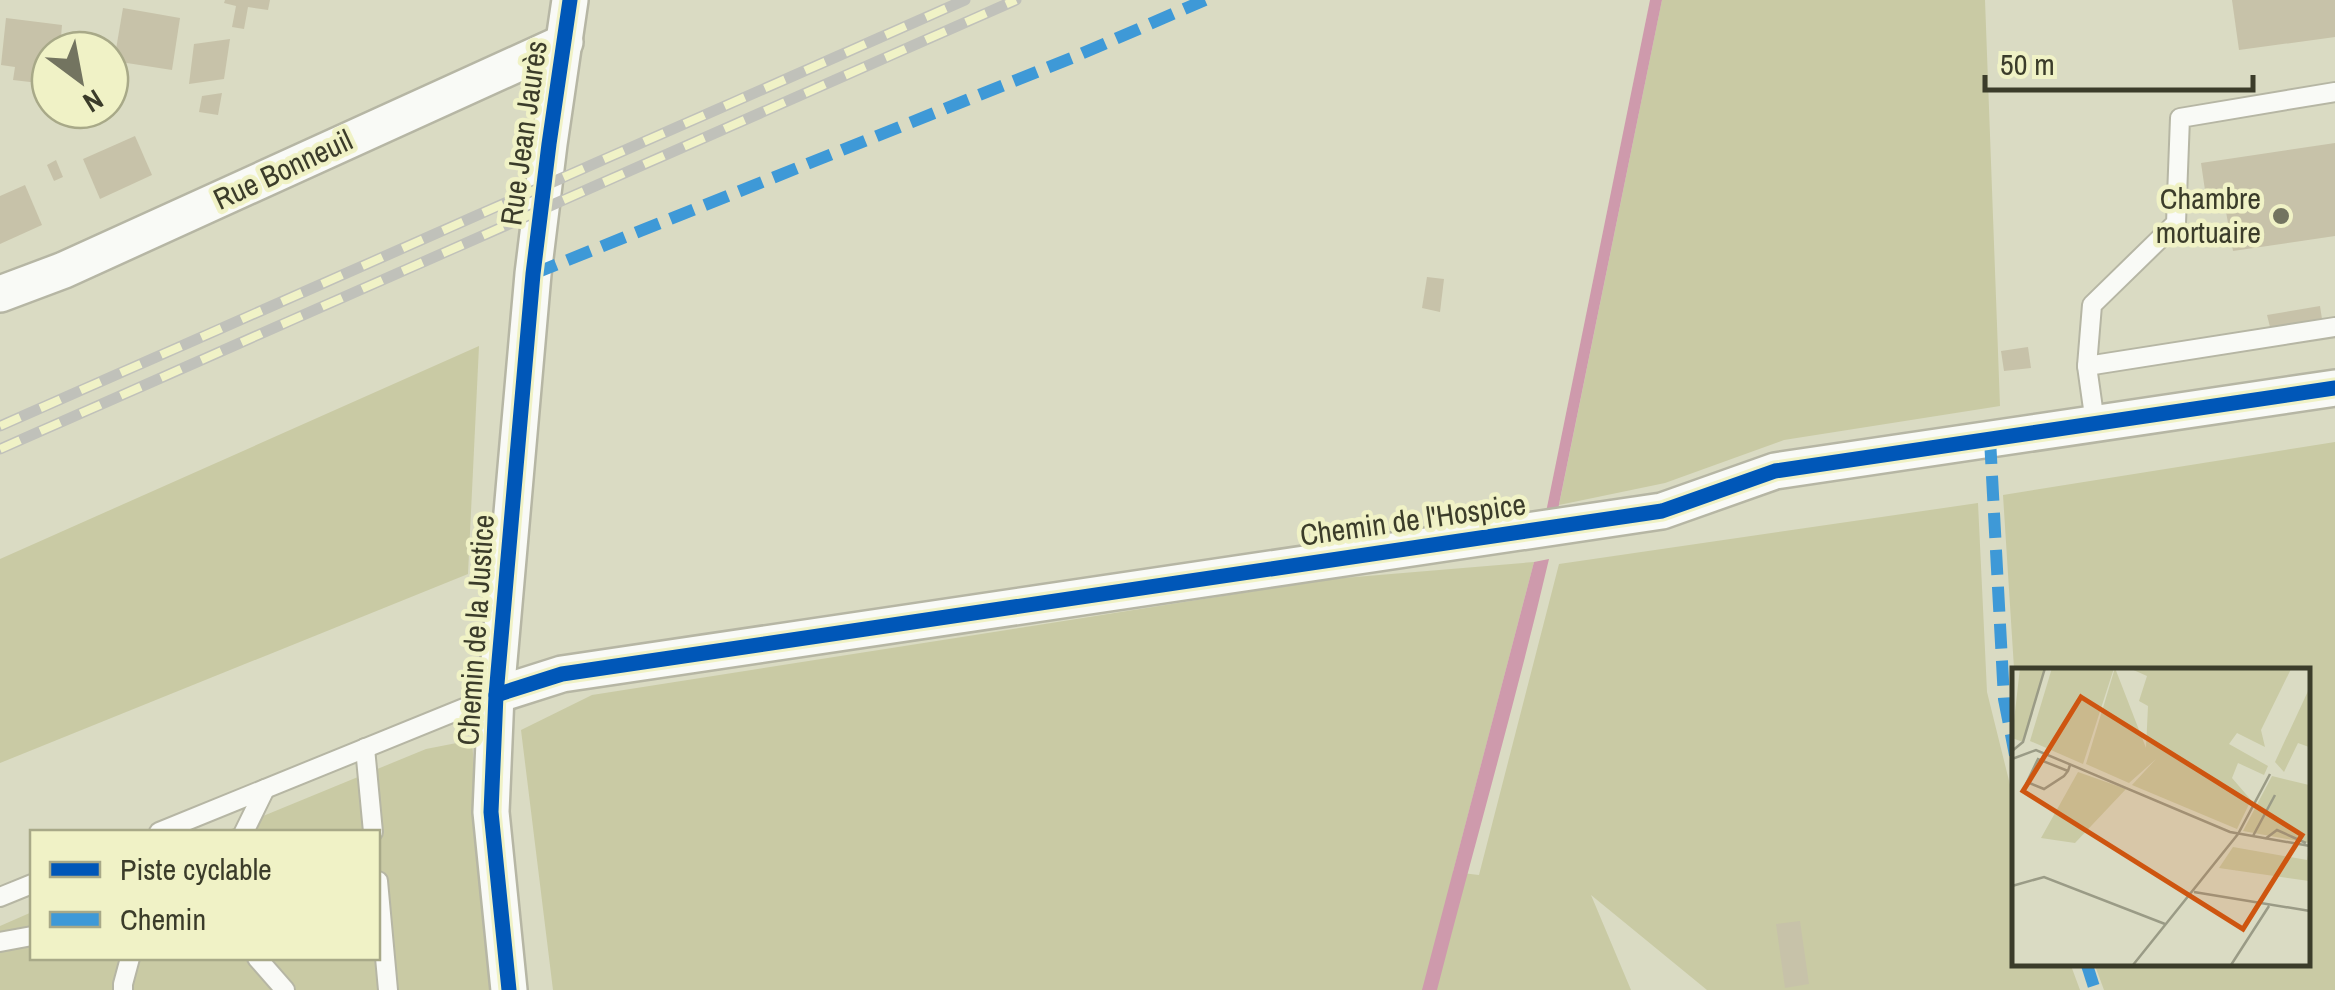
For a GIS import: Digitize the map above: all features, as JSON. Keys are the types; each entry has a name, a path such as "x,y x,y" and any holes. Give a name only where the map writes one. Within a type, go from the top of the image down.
{"street":[{"name":"Rue Jean Jaurès","path":"533,274 570,0"},
{"name":"Rue Bonneuil","path":"0,294 64,270 565,42"},
{"name":"Chemin de la Justice","path":"509,990 490,812 496,695 533,274"},
{"name":"Chemin de l'Hospice","path":"496,695 562,674 1662,512 1775,471 2335,388"}],"lane":[{"path":"2095,424 2087,366 2092,305 2176,223 2180,118 2335,92"},
{"path":"2087,366 2335,326"},
{"path":"164,830 496,695"},
{"path":"366,748 373,830"},
{"path":"245,830 265,790"},
{"path":"0,897 30,885"},
{"path":"380,902 388,990"},
{"path":"0,942 30,936"},
{"path":"124,990 129,960"},
{"path":"259,960 285,990"}],"green space":[{"path":"1662,0 1985,0 2000,406 1784,440 1665,483 1559,505"},
{"path":"479,346 468,574 0,763 0,559"},
{"path":"2335,442 2335,990 2104,990 2095,965 2310,965 2310,668 2014,668 2003,495"},
{"path":"1978,503 1987,692 2012,793 2012,965 2071,965 2080,990 1707,990 1591,895 1631,990 553,990 521,730 592,695 1331,579 1534,562 1453,872 1479,875 1559,564"},
{"path":"472,740 490,990 0,990 0,926 30,913 30,960 380,960 380,830 229,830 426,749"}],"shaded area":[{"path":"1650,0 1662,0 1555,524 1543,527"},
{"path":"1549,559 1437,990 1422,990 1534,562"}],"building":[{"path":"270,0 268,10 248,7 244,29 232,27 236,6 224,3"},
{"path":"2232,0 2335,0 2335,37 2239,50"},
{"path":"123,8 180,18 172,70 130,63 130,30 119,30"},
{"path":"6,18 62,25 62,30 30,30 30,82 13,80 15,67 1,65"},
{"path":"230,39 224,79 189,84 194,44"},
{"path":"222,93 218,115 199,112 202,96"},
{"path":"135,136 152,175 100,199 83,159"},
{"name":"Chambre mortuaire","path":"2335,143 2335,236 2233,251 2223,195 2206,197 2201,163"},
{"path":"56,160 63,177 54,181 47,165"},
{"path":"25,185 42,225 0,244 0,196"},
{"path":"1427,277 1444,279 1440,312 1422,308"},
{"path":"2320,306 2322,319 2270,327 2267,315"},
{"path":"2028,347 2031,368 2004,371 2001,351"},
{"path":"1800,921 1809,984 1785,988 1776,924"}],"railway":[{"path":"0,426 965,0"},
{"path":"0,449 1016,0"}],"marked path":[{"path":"533,274 1074,57 1205,0"},
{"path":"1990,439 2004,699 2012,740"},
{"path":"2087,965 2095,990"}],"cycle path":[{"path":"509,990 491,812 496,695 533,274 570,0"},
{"path":"496,695 562,674 1662,511 1775,471 2335,388"}],"place":[{"name":"Chambre mortuaire","path":"2281,216"}]}
